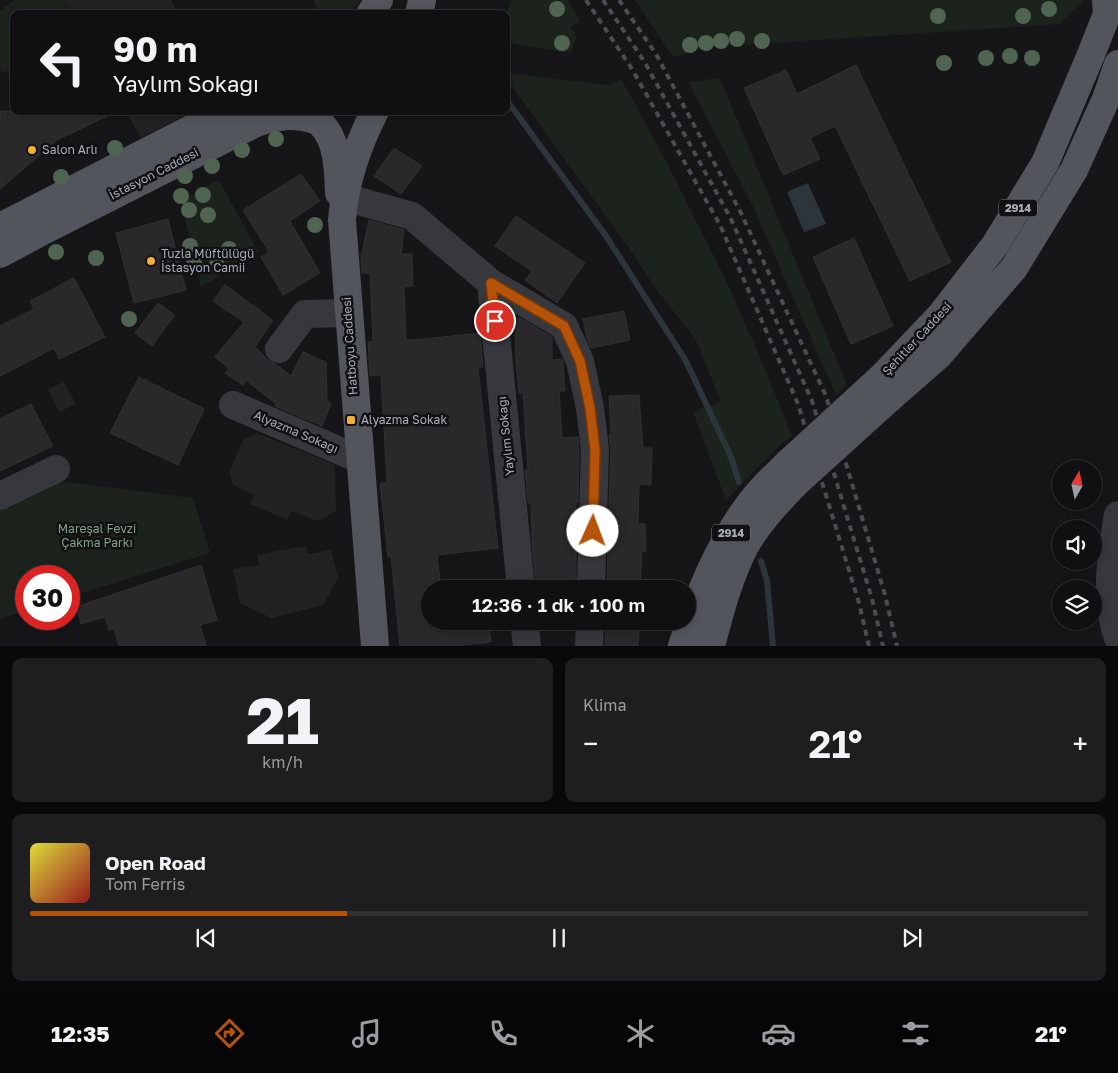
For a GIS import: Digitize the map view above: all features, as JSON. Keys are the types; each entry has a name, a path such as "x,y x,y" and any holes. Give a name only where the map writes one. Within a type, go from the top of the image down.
{"main road":[{"name":"Şehitler Caddesi","path":"888,386 989,253 1045,163 1110,9"},
{"name":"Şehitler Caddesi","path":"696,605 714,563 742,516 761,490 791,473 888,386 938,356 1014,268 1074,170 1106,99 1118,64"},
{"name":"İstasyon Caddesi","path":"0,227 218,115"},
{"name":"İstasyon Caddesi","path":"0,254 256,123 290,115 314,119"},
{"name":"Hatboyu Caddesi","path":"314,119 340,130 354,129 366,122 372,115"},
{"name":"Hatboyu Caddesi","path":"373,115 354,160 344,197 342,232 375,646"},
{"path":"314,119 329,134 334,147 342,232"},
{"name":"Şehitler Caddesi","path":"711,646 721,609 745,546 791,473"},
{"path":"696,612 702,607 709,606 721,609 728,615 732,622 732,629 727,646"},
{"name":"Şehitler Caddesi","path":"682,646 687,630"}],"street":[{"path":"344,197 412,216 491,283 564,326 580,361 590,408 595,450 591,580"},
{"name":"Yaylım Sokağı","path":"491,283 520,580"},
{"path":"278,349 305,314 348,313"},
{"name":"Alyazma Sokağı","path":"233,405 359,459"},
{"path":"0,496 56,469"},
{"path":"1118,516 1110,573 1113,625 1118,638"},
{"path":"525,630 527,646"},
{"path":"589,646 590,630"}],"shaded area":[{"path":"65,0 171,0 177,10 71,10"},
{"path":"128,115 185,115 141,138"},
{"path":"808,183 826,224 804,232 787,192"},
{"path":"64,382 76,404 59,412 48,389"},
{"path":"257,433 335,465 336,511 318,521 291,511 287,520 250,504 254,495 233,485 229,472 243,440"},
{"path":"306,546 308,554 331,550 338,578 323,605 271,618 240,603 233,569 259,565 257,555"}],"green space":[{"path":"15,0 65,0 71,10 10,10 10,79 7,71 2,72 0,68 0,11"},
{"path":"314,0 361,0 353,10 317,10"},
{"path":"511,0 568,0 581,21 571,27 577,36 571,53 510,43 510,10 508,10"},
{"path":"635,0 1084,0 1059,24 709,47 673,57"},
{"path":"510,73 609,85 621,79 665,159 726,280 792,436 780,445 726,500 693,412 721,402 696,340 656,289 629,248 510,84"},
{"path":"720,78 847,385 836,395 751,202 688,82"},
{"path":"219,180 258,252 201,287 181,201"},
{"name":"Mareşal Fevzi Çakma Parkı","path":"58,481 193,498 210,553 80,594 80,565 15,565 15,614 0,619 0,508"}],"building":[{"path":"856,65 951,262 910,281 835,126 810,138 820,159 783,175 744,88 786,70 797,94"},
{"path":"0,111 10,111 10,115 110,115 57,140 0,189"},
{"path":"394,148 422,166 401,194 374,176"},
{"path":"301,174 320,201 290,221 320,273 283,295 261,257 269,252 243,210"},
{"path":"516,216 585,263 557,303 525,280 532,271 495,246"},
{"name":"Tuzla Müftülüğü İstasyon Camii","path":"168,219 186,290 134,303 116,233"},
{"path":"369,220 404,230 401,254 412,254 413,286 404,287 406,339 415,340 480,333 483,367 478,367 498,548 437,555 440,580 421,580 421,630 489,630 491,642 454,646 400,646 391,557 388,557 380,483 387,483 381,375 370,376 368,342 373,342 370,273 362,273 361,257"},
{"path":"854,238 893,326 851,344 813,257"},
{"path":"74,278 105,337 59,359 54,348 0,376 0,326 34,309 30,301"},
{"path":"225,285 273,320 255,347 269,361 291,376 303,352 326,362 327,401 331,404 322,426 275,406 276,404 246,380 243,385 225,373 229,368 215,357 244,322 213,301"},
{"path":"158,303 175,315 152,346 135,333"},
{"path":"624,311 630,340 591,348 583,319"},
{"path":"520,318 552,337 552,360 562,359 563,361 565,391 559,391 562,438 578,437 579,451 578,502 576,502 576,580 536,580 531,503 528,503 525,470 528,470 523,393 519,393 516,363 515,319"},
{"path":"139,377 204,409 178,465 110,433"},
{"path":"639,395 643,448 652,448 651,485 639,484 638,524 645,524 646,551 642,551 640,580 607,580 608,550 610,550 611,450 609,396"},
{"path":"31,404 53,446 0,471 0,419"},
{"path":"201,565 217,620 200,625 206,646 119,646 114,629 109,630 105,617 81,624 80,606"},
{"path":"606,630 639,630 638,646 605,646"}],"waterway":[{"path":"510,104 606,236 686,361 731,457 739,482"},
{"path":"761,561 767,581 773,646"}],"railway":[{"path":"586,0 632,69 720,225 798,404 859,603 869,646"},
{"path":"603,0 644,61 731,219 812,401 872,599 883,646"},
{"path":"619,0 656,54 741,213 826,396 885,595 897,646"}],"place":[{"name":"Salon Arlı","path":"32,150"},
{"name":"Tuzla Müftülüğü İstasyon Camii","path":"151,261"},
{"name":"Alyazma Sokak","path":"351,420"}],"route":[{"path":"495,321 491,283 564,326 580,361 590,408 595,450 593,531"}]}
